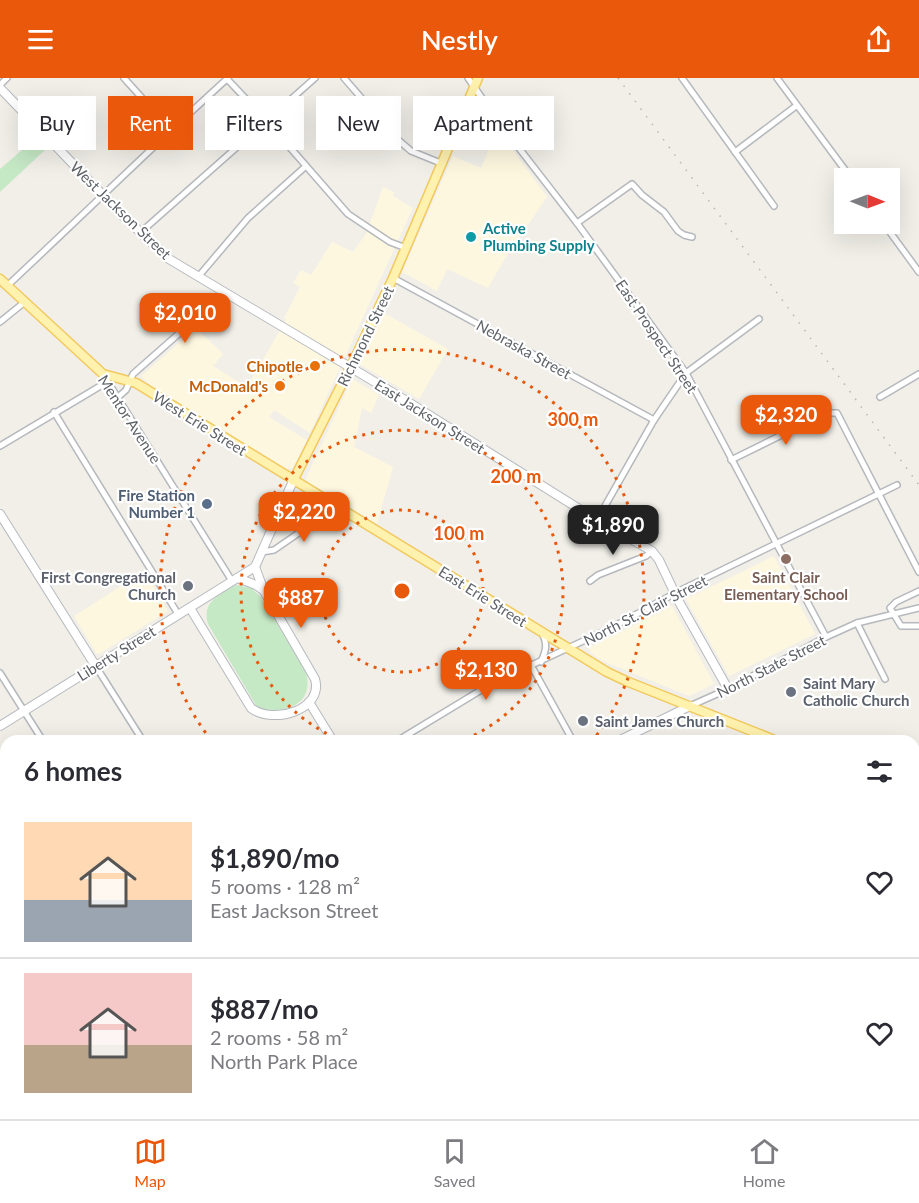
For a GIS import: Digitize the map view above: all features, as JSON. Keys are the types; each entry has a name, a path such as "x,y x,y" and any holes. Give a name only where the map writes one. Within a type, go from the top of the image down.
{"main road":[{"name":"Richmond Street","path":"293,481 393,278 476,82"},
{"name":"Mentor Avenue","path":"4,282 105,378"},
{"name":"West Erie Street","path":"105,378 136,383 293,481"},
{"name":"East Erie Street","path":"293,481 338,506 568,649 626,681 762,735"}],"street":[{"path":"0,87 7,78"},
{"path":"124,78 140,96"},
{"path":"193,109 228,78 244,96"},
{"path":"294,96 315,78"},
{"path":"344,78 396,138 411,151 443,164"},
{"name":"East Prospect Street","path":"468,78 476,82 686,373 826,637"},
{"path":"682,78 774,206"},
{"path":"777,78 843,168"},
{"name":"West Jackson Street","path":"0,87 169,259 350,368"},
{"path":"735,152 796,106"},
{"path":"4,282 104,195 149,150"},
{"path":"141,232 233,150"},
{"path":"292,150 348,214 390,242 406,248"},
{"path":"198,277 248,218 306,166"},
{"path":"577,223 632,184 664,212 678,231 692,237"},
{"path":"891,234 919,272"},
{"name":"Nebraska Street","path":"393,278 654,420"},
{"path":"117,398 126,390 133,374 225,293"},
{"path":"0,322 26,301"},
{"path":"597,520 654,420 686,373 759,319"},
{"name":"East Jackson Street","path":"350,368 597,520 652,551 728,689"},
{"path":"880,397 919,374"},
{"path":"0,446 105,378"},
{"name":"Mentor Avenue","path":"105,378 235,579"},
{"path":"54,412 178,614"},
{"path":"731,460 826,413 837,413 919,572"},
{"name":"Richmond Street","path":"255,567 293,481"},
{"name":"North St. Clair Street","path":"407,735 491,684 532,667 897,485"},
{"path":"261,552 274,550 338,506"},
{"path":"0,514 139,735"},
{"path":"590,581 598,575 646,556 652,551"},
{"path":"190,608 251,708 264,715 286,715 309,702 316,690 315,679 264,591 255,567 235,579"},
{"path":"235,579 256,585 264,591"},
{"name":"Liberty Street","path":"0,726 235,579"},
{"path":"919,591 896,602 890,608 901,626 919,626"},
{"name":"North State Street","path":"630,735 728,689 857,623 919,608"},
{"path":"857,623 885,679"},
{"path":"541,632 547,642 547,649 541,662"},
{"path":"532,667 570,735"},
{"path":"0,673 39,735"},
{"path":"309,702 329,735"}],"shaded area":[{"path":"489,150 513,150 547,197 504,260 488,288 447,269 437,291 402,272 453,156 481,168"},
{"path":"383,187 394,192 393,196 413,208 310,433 274,410 269,417 307,440 293,468 286,469 155,389 141,376 196,328 223,354 213,366 247,387 286,320 284,318 300,287 293,283 301,270 311,275 332,242 353,252 366,234"},
{"path":"384,313 448,349 419,399 359,364"},
{"path":"352,379 379,395 371,413 362,408 354,447 393,467 377,524 307,481 306,478"},
{"path":"774,556 815,634 729,676 686,599"},
{"path":"145,571 168,611 99,654 96,653 74,616"},
{"path":"672,606 714,684 689,696 603,661 592,654 588,648"}],"green space":[{"path":"22,150 45,150 0,192 0,169"},
{"path":"236,585 251,588 261,597 305,670 306,691 296,705 278,710 257,707 208,624 209,604"}],"railway":[{"path":"618,78 919,485"}],"place":[{"name":"Active Plumbing Supply","path":"471,237"},
{"name":"Chipotle","path":"315,366"},
{"name":"McDonald's","path":"280,386"},
{"name":"Fire Station Number 1","path":"207,504"},
{"name":"Saint Clair Elementary School","path":"786,559"},
{"name":"First Congregational Church","path":"188,586"},
{"name":"Saint Mary Catholic Church","path":"791,692"},
{"name":"Saint James Church","path":"583,721"}]}
